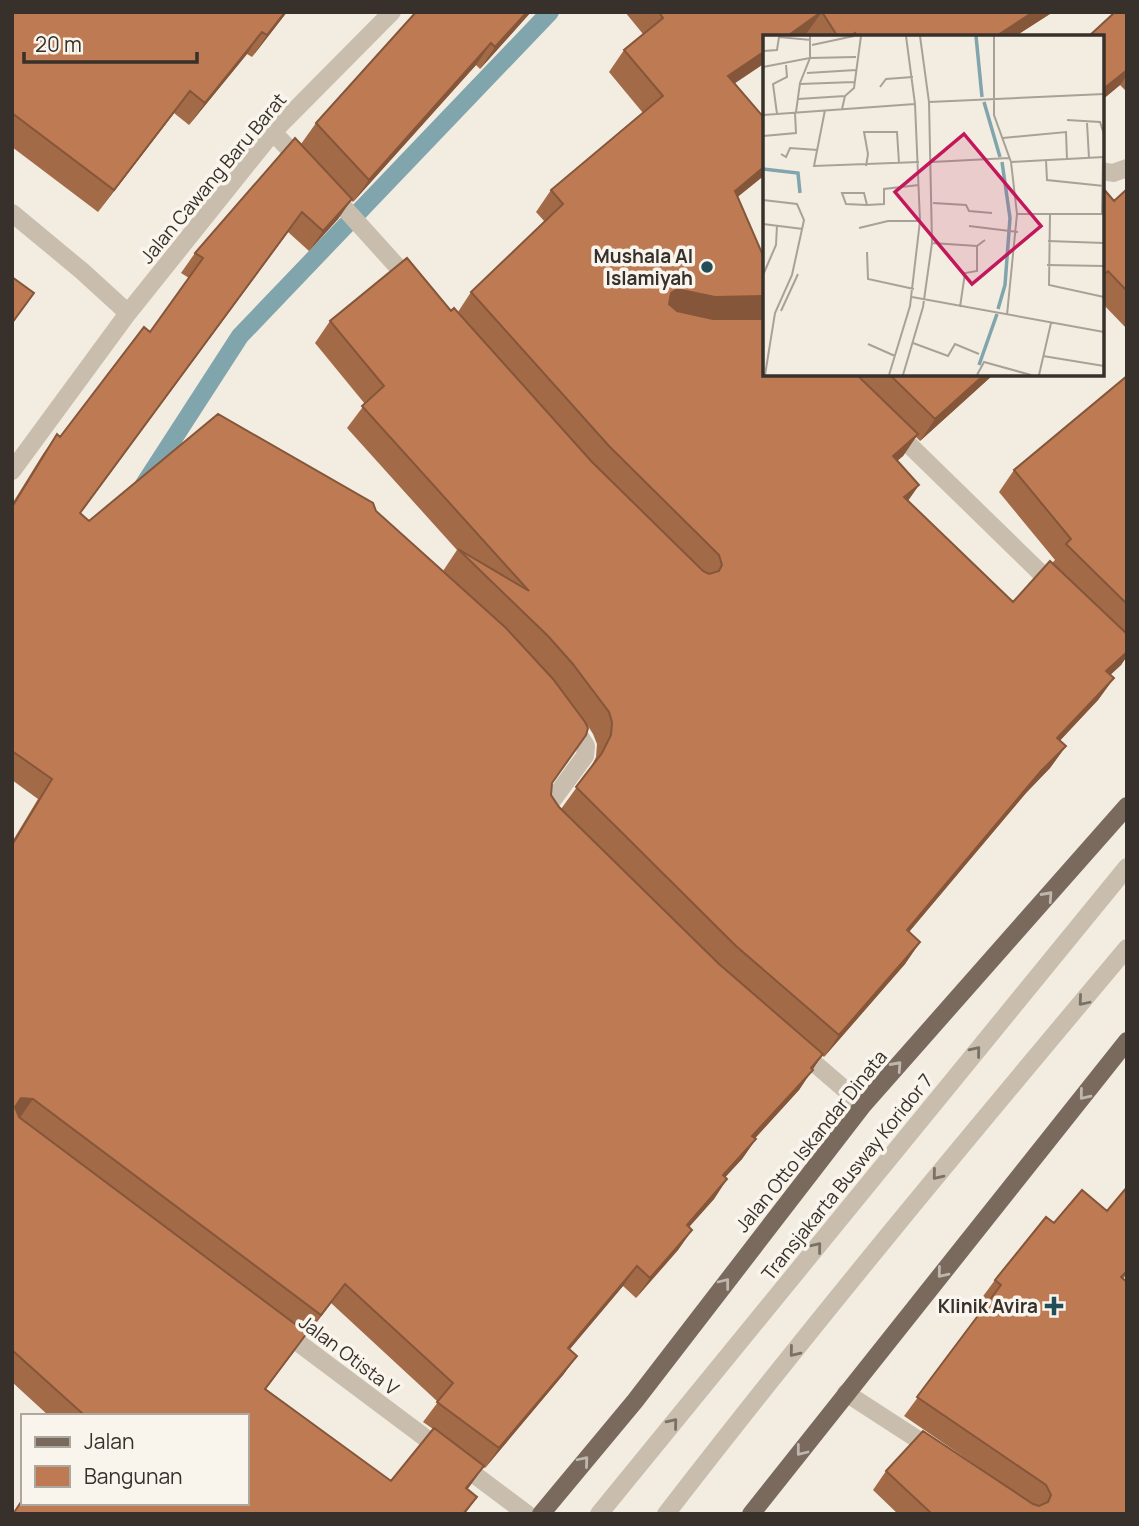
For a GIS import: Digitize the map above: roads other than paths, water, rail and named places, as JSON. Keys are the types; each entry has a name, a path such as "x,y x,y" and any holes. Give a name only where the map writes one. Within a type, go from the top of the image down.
{"main road":[{"name":"Jalan Otto Iskandar Dinata","path":"541,1514 635,1401 863,1105 1127,806"},
{"path":"751,1514 1127,1041"}],"street":[{"name":"Jalan Cawang Baru Barat","path":"12,471 128,313 273,132 392,12"},
{"path":"273,132 428,300"},
{"path":"1104,171 1113,173 1127,168"},
{"path":"12,213 128,313"},
{"path":"881,419 1070,601"},
{"path":"557,703 586,746 585,757 549,805 548,812 563,829"},
{"name":"Transjakarta Busway Koridor 7","path":"599,1514 1127,867"},
{"path":"666,1514 736,1423 948,1161 1127,948"},
{"path":"783,1036 863,1105"},
{"name":"Jalan Otista V","path":"265,1318 527,1514"},
{"path":"846,1393 947,1459"}],"waterway":[{"path":"143,486 240,336 550,12"}],"place":[{"name":"Mushala Al Islamiyah","path":"707,267"},
{"name":"Klinik Avira","path":"1054,1306"}]}
